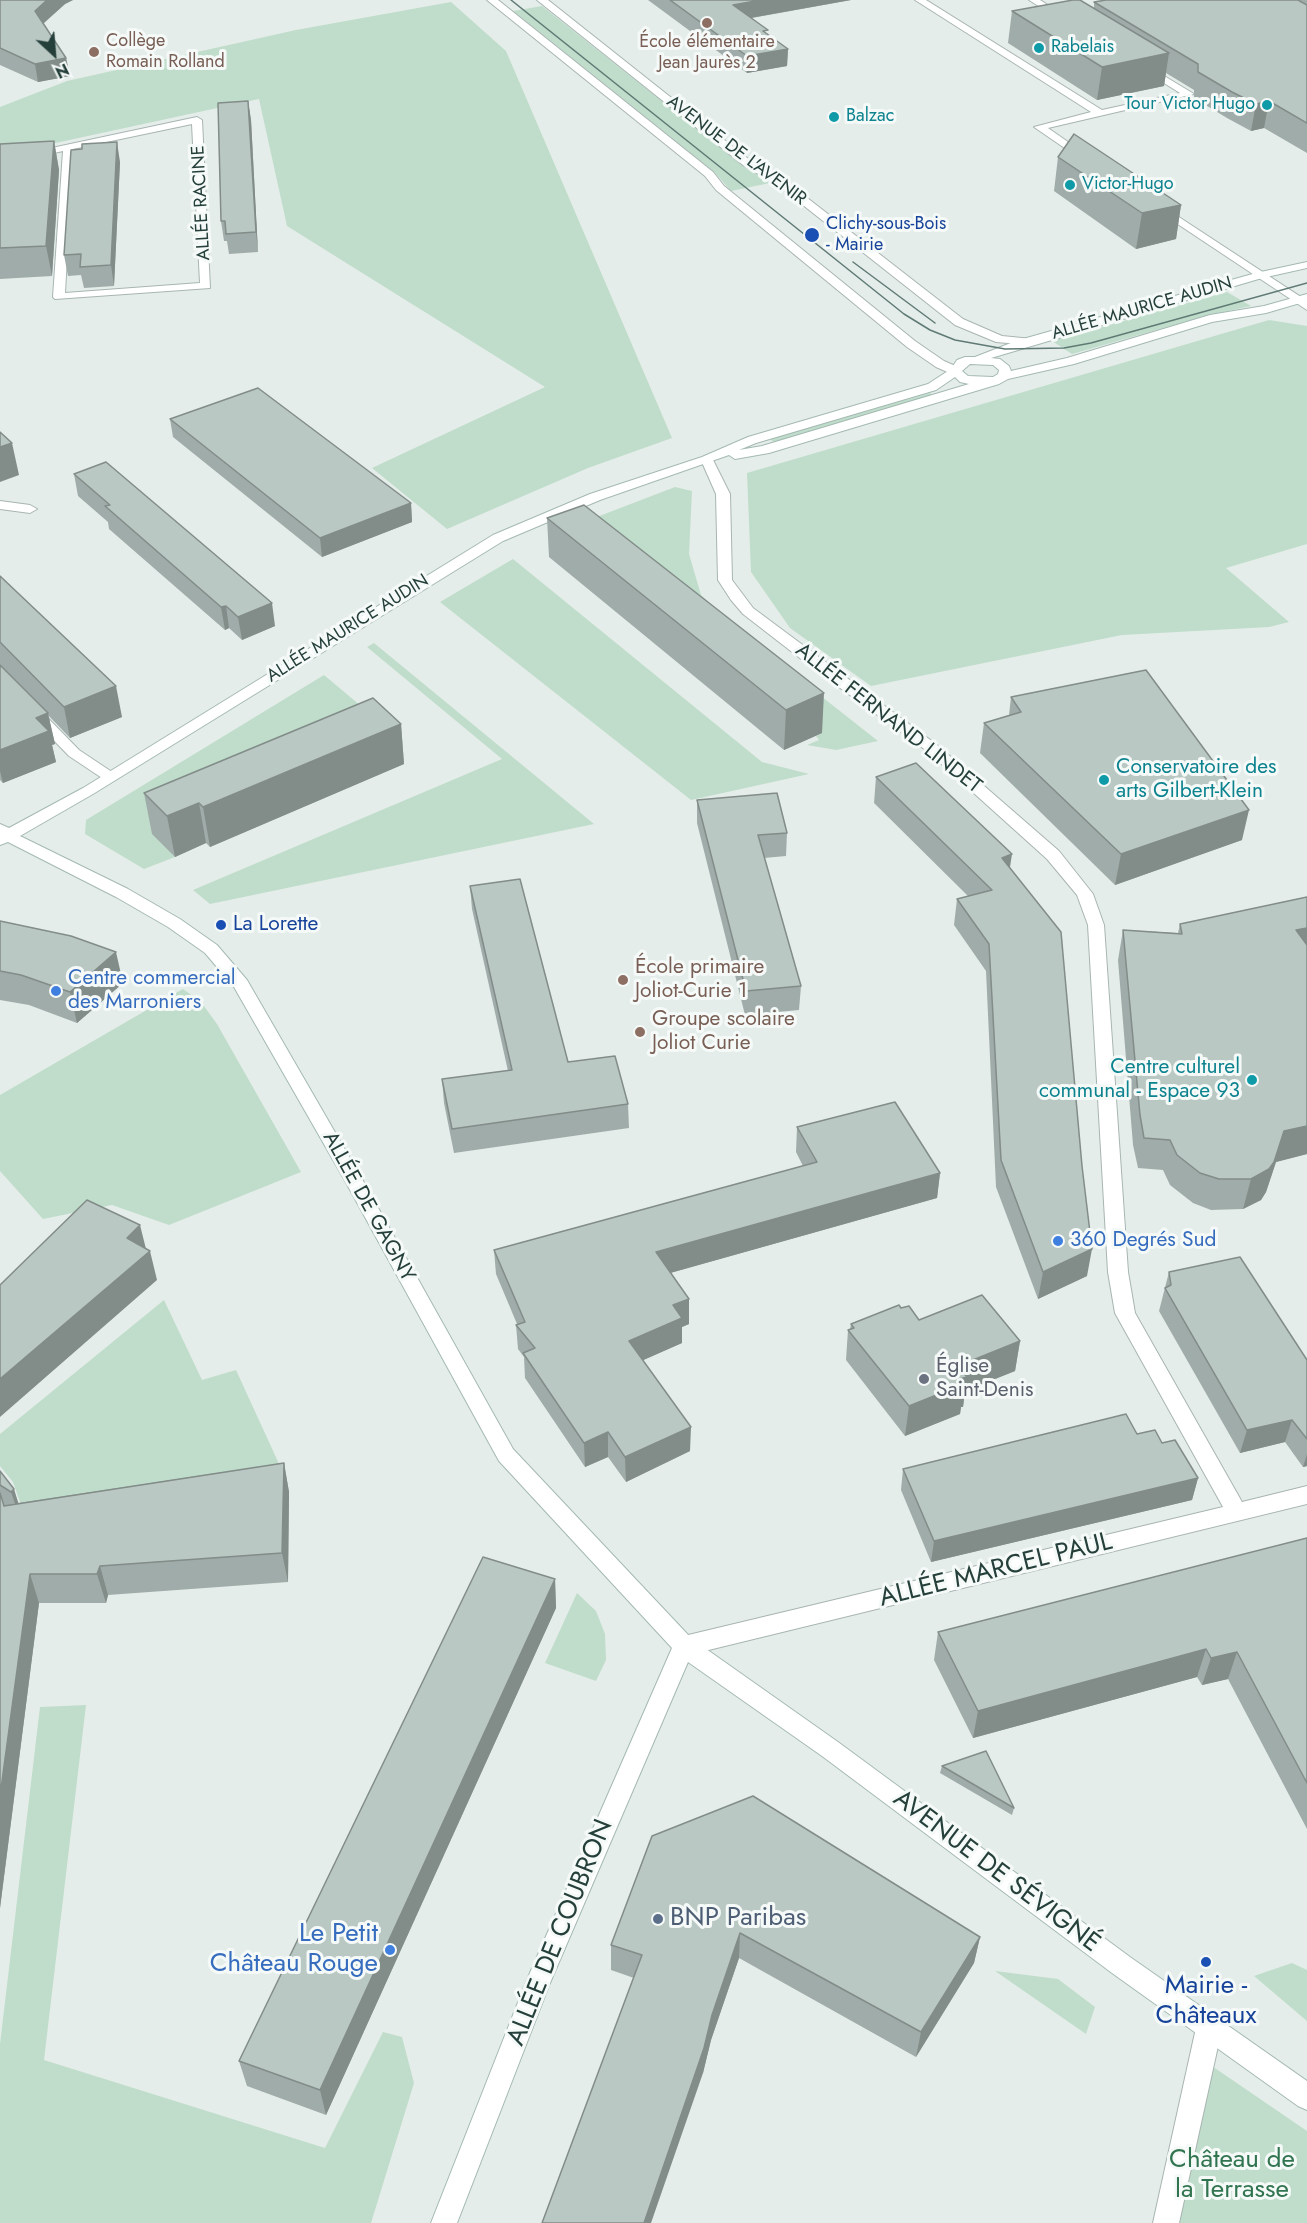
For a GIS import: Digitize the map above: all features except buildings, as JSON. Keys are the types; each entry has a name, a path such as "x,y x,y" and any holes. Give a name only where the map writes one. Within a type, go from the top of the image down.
{"street":[{"name":"AVENUE DE L'AVENIR","path":"492,0 709,174 720,188 911,344 940,364 956,371 964,379 987,382"},
{"name":"AVENUE DE L'AVENIR","path":"542,0 747,163 784,185 947,314 986,335 1014,342 1028,342"},
{"path":"920,0 1099,113"},
{"path":"1034,0 1072,23"},
{"path":"1097,166 1039,127 1189,94 1140,65"},
{"name":"ALLÉE RACINE","path":"197,120 206,286 59,297 69,147 197,120"},
{"path":"0,162 69,147"},
{"path":"1145,198 1260,275 1304,301"},
{"name":"ALLÉE MAURICE AUDIN","path":"3,835 110,777 498,538 595,497 707,460 752,440 932,387 956,371 957,366 961,363 993,357 1028,342 1260,275 1307,265"},
{"name":"ALLÉE MAURICE AUDIN","path":"707,460 764,450 946,397 1004,376 1070,361 1210,319 1304,301"},
{"path":"986,335 993,345 993,357 1005,369 1004,376"},
{"name":"ALLÉE FERNAND LINDET","path":"707,460 723,494 725,580 748,611 932,748 1053,855 1085,894 1096,925 1118,1272 1125,1312 1237,1513"},
{"path":"0,505 30,509"},
{"path":"0,677 74,753 110,777"},
{"name":"ALLÉE DE GAGNY","path":"3,835 122,893 174,923 211,949 241,984 506,1455 684,1646"},
{"name":"ALLÉE MARCEL PAUL","path":"684,1646 1307,1495"},
{"name":"AVENUE DE SÉVIGNÉ","path":"684,1646 830,1749 1209,2028 1307,2097"},
{"name":"ALLÉE DE COUBRON","path":"444,2223 538,1982 684,1646"},
{"path":"1166,2223 1209,2028"}],"green space":[{"path":"451,2 506,51 672,438 588,468 447,529 372,468 545,387 287,226 259,99 0,155 0,107 67,81 296,30"},
{"path":"542,6 745,167 770,183 731,191 715,173 513,11"},
{"path":"1227,292 1251,306 1209,315 1072,354 1052,341"},
{"path":"1269,320 1307,326 1307,544 1226,568 1289,622 1269,627 1122,635 871,686 790,628 751,572 747,473"},
{"path":"930,393 934,396 774,442 769,439"},
{"path":"675,487 692,491 689,554 701,595 732,626 878,741 836,750 807,745 819,740 816,736 822,733 576,525"},
{"path":"513,559 762,762 809,774 691,800 440,602"},
{"path":"374,643 594,824 210,904 193,890 502,759 367,647"},
{"path":"324,675 392,732 175,857 144,869 85,834 86,820"},
{"path":"183,989 201,1002 217,1024 301,1172 169,1225 112,1205 43,1219 0,1171 0,1095"},
{"path":"164,1300 202,1380 236,1370 285,1477 26,1519 13,1482 0,1466 0,1434"},
{"path":"577,1593 596,1611 605,1634 606,1660 596,1681 545,1663"},
{"path":"86,1705 44,2060 325,2148 383,2032 402,2037 414,2083 371,2223 0,2223 0,2044 40,1707"},
{"path":"1292,1963 1307,1970 1307,2021 1254,1976"},
{"path":"995,1971 1058,1979 1095,2007 1086,2034"},
{"name":"Château de la Terrasse","path":"1206,2062 1307,2131 1307,2223 1176,2223"}],"tram line":[{"path":"511,0 904,314 930,330 955,340 1005,349 1064,348 1091,343 1307,283"},
{"path":"853,262 935,323"}],"place":[{"name":"École élémentaire Jean Jaurès 2","path":"707,23"},
{"name":"Rabelais","path":"1039,48"},
{"name":"Collège Romain Rolland","path":"94,52"},
{"name":"Tour Victor Hugo","path":"1267,105"},
{"name":"Balzac","path":"834,117"},
{"name":"Victor-Hugo","path":"1070,185"},
{"name":"Clichy-sous-Bois - Mairie","path":"812,235"},
{"name":"Conservatoire des arts Gilbert-Klein","path":"1104,780"},
{"name":"La Lorette","path":"221,925"},
{"name":"École primaire Joliot-Curie 1","path":"623,980"},
{"name":"Centre commercial des Marroniers","path":"56,991"},
{"name":"Groupe scolaire Joliot Curie","path":"640,1032"},
{"name":"Centre culturel communal - Espace 93","path":"1252,1080"},
{"name":"360 Degrés Sud","path":"1058,1241"},
{"name":"Église Saint-Denis","path":"924,1379"},
{"name":"BNP Paribas","path":"658,1919"},
{"name":"Le Petit Château Rouge","path":"390,1950"},
{"name":"Mairie - Châteaux","path":"1206,1962"}]}
